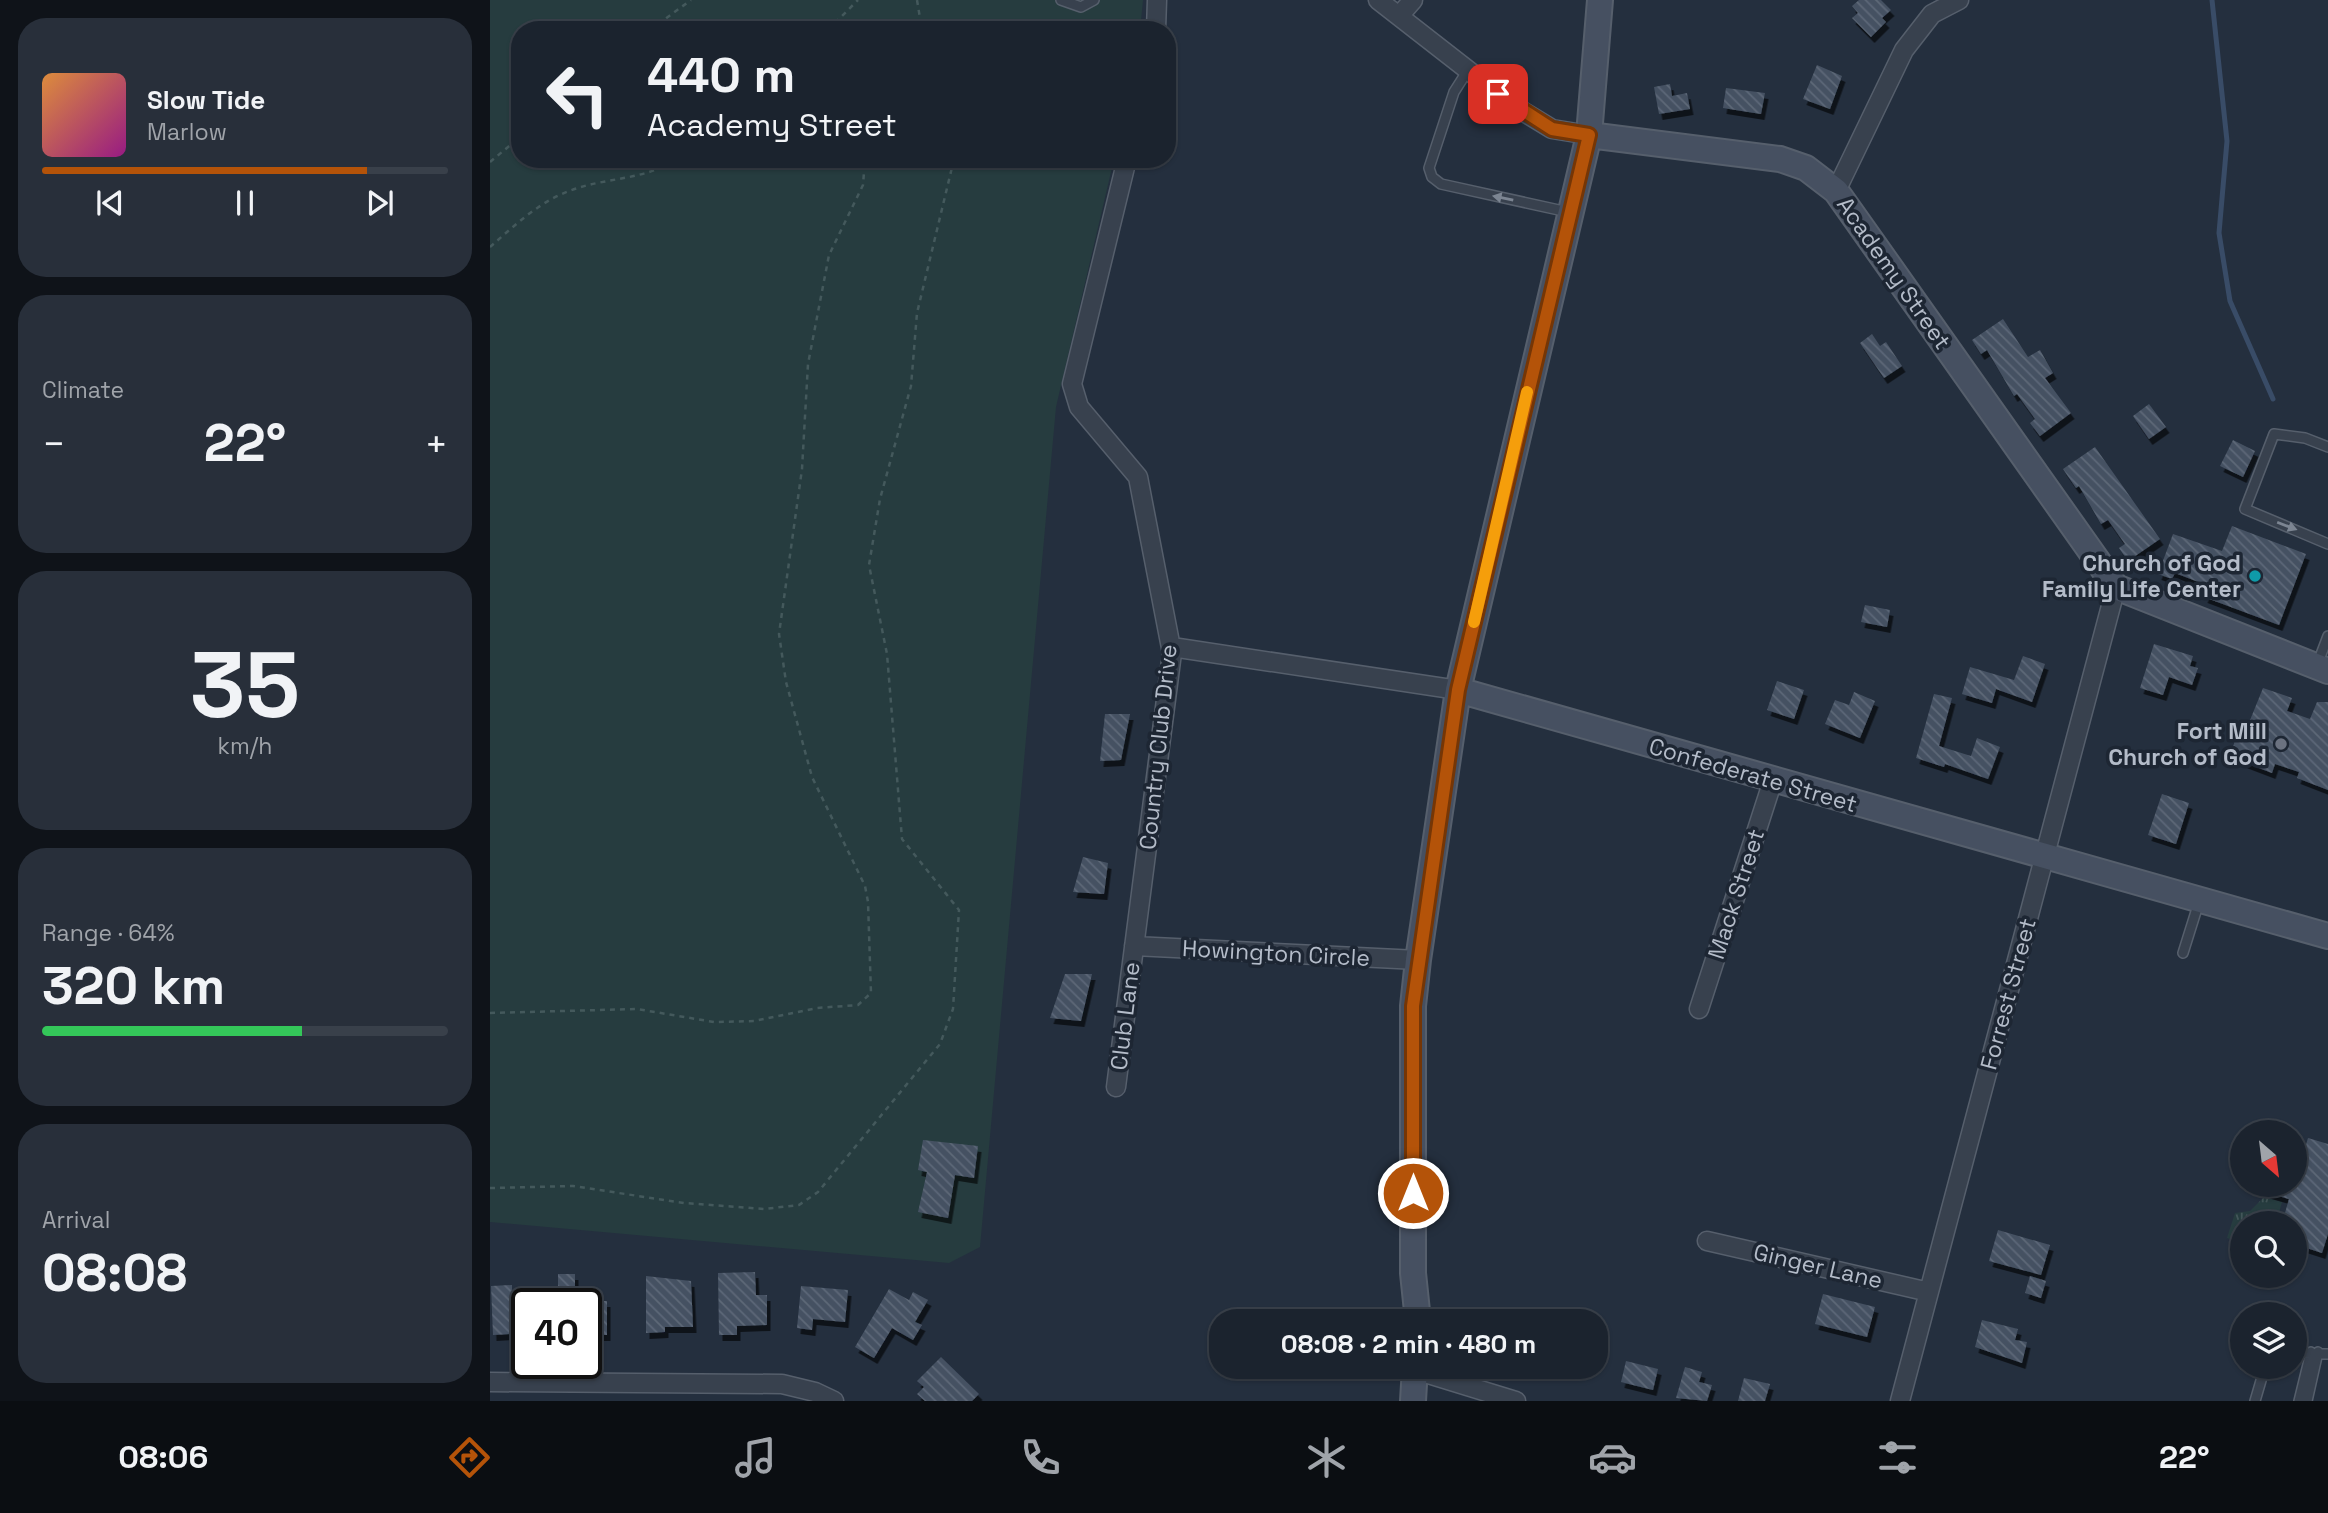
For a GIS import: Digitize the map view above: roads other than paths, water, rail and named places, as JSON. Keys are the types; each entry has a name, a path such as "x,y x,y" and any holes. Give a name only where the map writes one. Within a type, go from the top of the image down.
{"street":[{"path":"1156,21 1157,0"},
{"name":"Academy Street","path":"1378,0 1514,106 1552,129 1780,159 1806,168 1836,191 2116,587"},
{"path":"1399,16 1413,0"},
{"path":"1417,1309 1413,1273 1413,1006 1418,960 1458,690 1589,135 1600,0"},
{"path":"1836,191 1904,50 1932,14 1959,0"},
{"name":"Country Club Drive","path":"1125,168 1072,384 1079,407 1138,477 1172,647 1135,946"},
{"path":"2116,587 2322,669"},
{"name":"Forrest Street","path":"1900,1401 2116,587"},
{"name":"Confederate Street","path":"1172,647 1458,690 2328,936"},
{"name":"Mack Street","path":"1699,1009 1773,780"},
{"name":"Howington Circle","path":"1135,946 1418,960"},
{"name":"Club Lane","path":"1116,1087 1135,946"},
{"name":"Ginger Lane","path":"1707,1241 1929,1292"},
{"path":"1413,1401 1414,1379"},
{"path":"1449,1379 1516,1401"},
{"path":"490,1382 782,1384 815,1392 834,1401"}],"lane":[{"path":"1061,0 1081,7 1094,0"},
{"path":"1468,70 1454,92 1429,168 1432,177 1441,184 1570,213"},
{"path":"2328,447 2305,438 2274,434 2245,509 2328,544"},
{"path":"2322,669 2328,636"},
{"path":"2183,953 2200,900"},
{"path":"2300,1401 2319,1353"},
{"path":"2307,1401 2319,1353"},
{"path":"2255,1401 2261,1379"}],"waterway":[{"path":"2212,0 2227,141 2219,233 2230,301 2273,399"}],"place":[{"name":"Church of God Family Life Center","path":"2255,576"},
{"name":"Fort Mill Church of God","path":"2281,744"}]}
